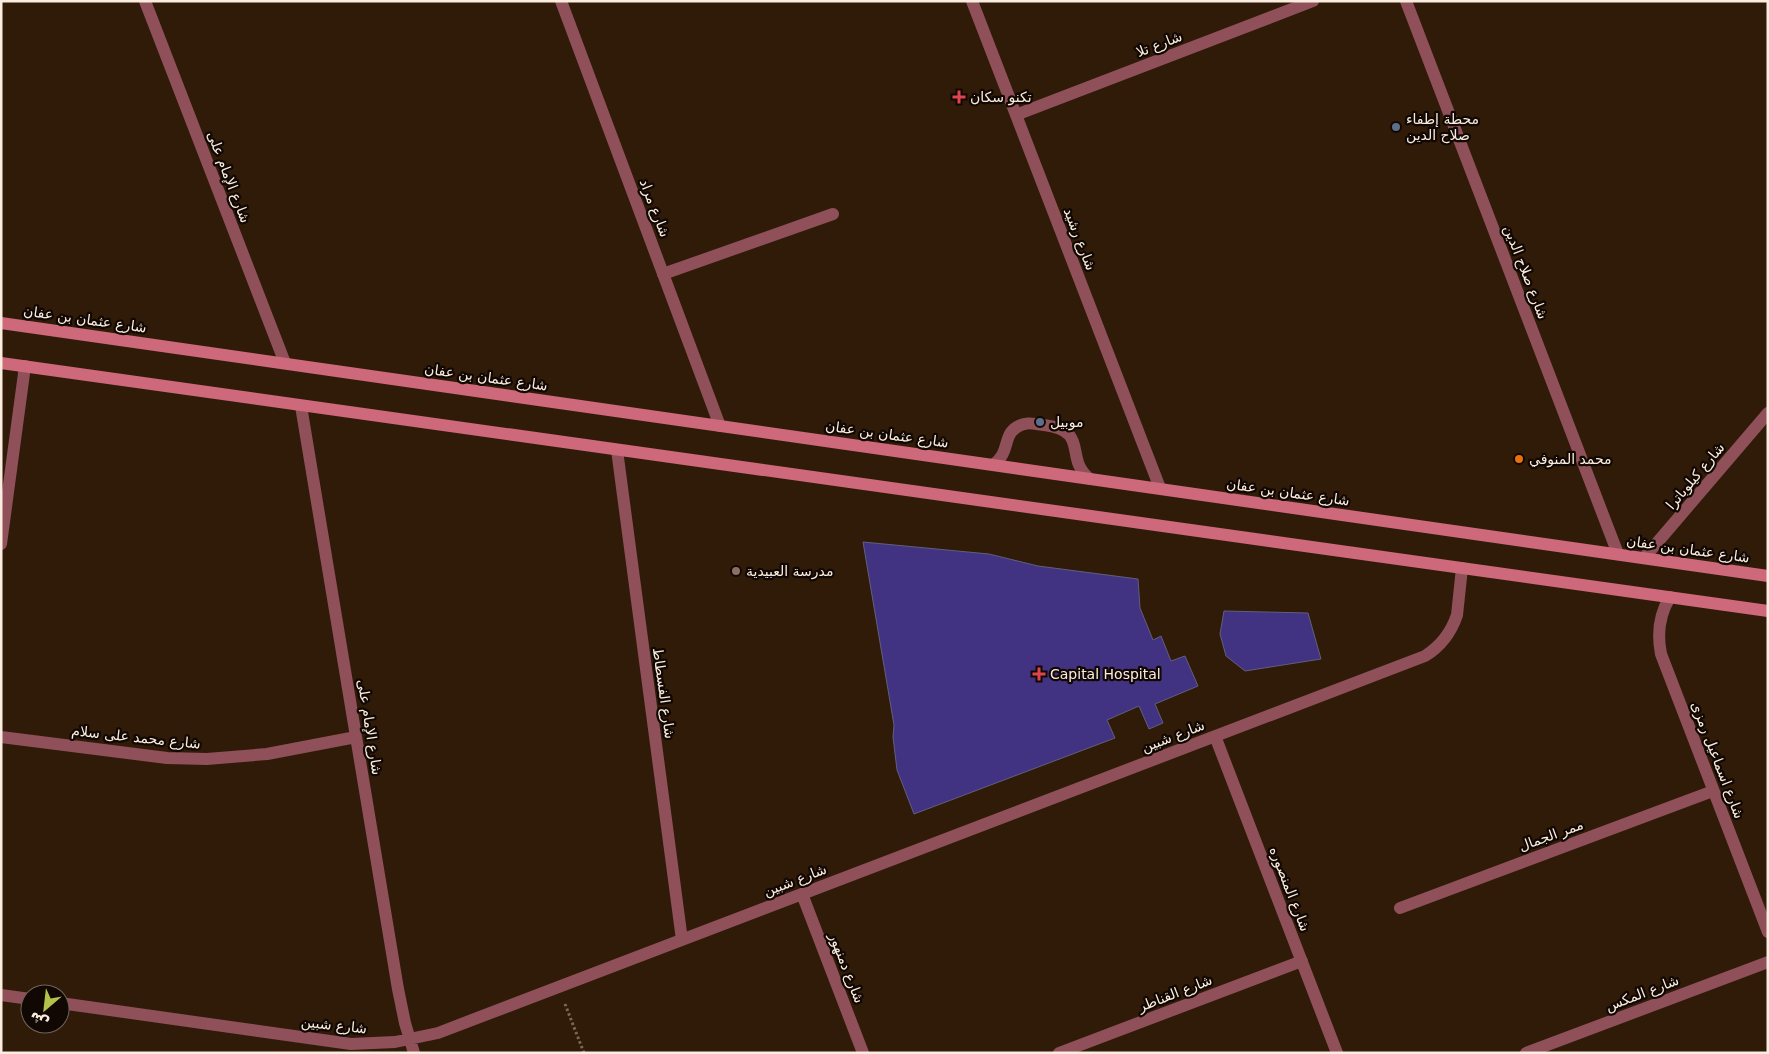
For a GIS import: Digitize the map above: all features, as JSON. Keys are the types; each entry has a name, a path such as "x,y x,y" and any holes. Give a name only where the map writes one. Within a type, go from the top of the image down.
{"main road":[{"name":"شارع عثمان بن عفان","path":"1,322 1768,576"},
{"path":"1,363 1768,611"}],"street":[{"name":"شارع الإمام على","path":"146,1 285,363"},
{"name":"شارع مراد","path":"561,1 720,426"},
{"name":"شارع رشيد","path":"972,1 1160,488"},
{"name":"شارع تلا","path":"1016,114 1313,1"},
{"name":"شارع صلاح الدين","path":"1406,1 1618,554"},
{"path":"663,274 833,214"},
{"path":"1,544 25,366"},
{"name":"شارع الإمام على","path":"301,406 398,989 414,1053"},
{"name":"شارع كيلوباترا","path":"1644,558 1768,413"},
{"path":"992,465 1003,454 1009,435 1016,427 1026,423 1055,427 1065,431 1073,439 1079,466 1090,478"},
{"name":"شارع الفسطاط","path":"617,450 682,940"},
{"name":"شارع شبين","path":"70,1004 351,1044 380,1044 410,1040 445,1030 1432,652 1448,636 1458,615 1462,568"},
{"name":"شارع اسماعيل رمزى","path":"1670,597 1660,622 1660,648 1768,932"},
{"name":"شارع المنصوره","path":"1216,736 1337,1053"},
{"name":"شارع محمد على سلام","path":"1,737 167,758 207,759 257,755 356,737"},
{"name":"ممر الجمال","path":"1400,908 1713,791"},
{"name":"شارع دمنهور","path":"802,894 863,1053"},
{"name":"شارع القناطر","path":"1059,1053 1302,961"},
{"name":"شارع المكس","path":"1526,1053 1768,962"},
{"path":"1,995 20,998"}],"path":[{"path":"558,987 584,1053"}],"building":[{"name":"Capital Hospital","path":"863,542 989,554 1038,566 1138,579 1140,608 1153,640 1161,636 1171,661 1185,656 1198,686 1155,704 1163,723 1149,729 1139,706 1107,720 1115,738 914,814 897,770 893,737 894,725"},
{"path":"1224,611 1308,613 1321,659 1245,671 1226,656 1220,634"}],"place":[{"name":"تكنو سكان","path":"959,97"},
{"name":"محطة إطفاء صلاح الدين","path":"1396,127"},
{"name":"موبيل","path":"1040,422"},
{"name":"محمد المنوفي","path":"1519,459"},
{"name":"مدرسة العبيدية","path":"736,571"},
{"name":"Capital Hospital","path":"1039,674"}]}
